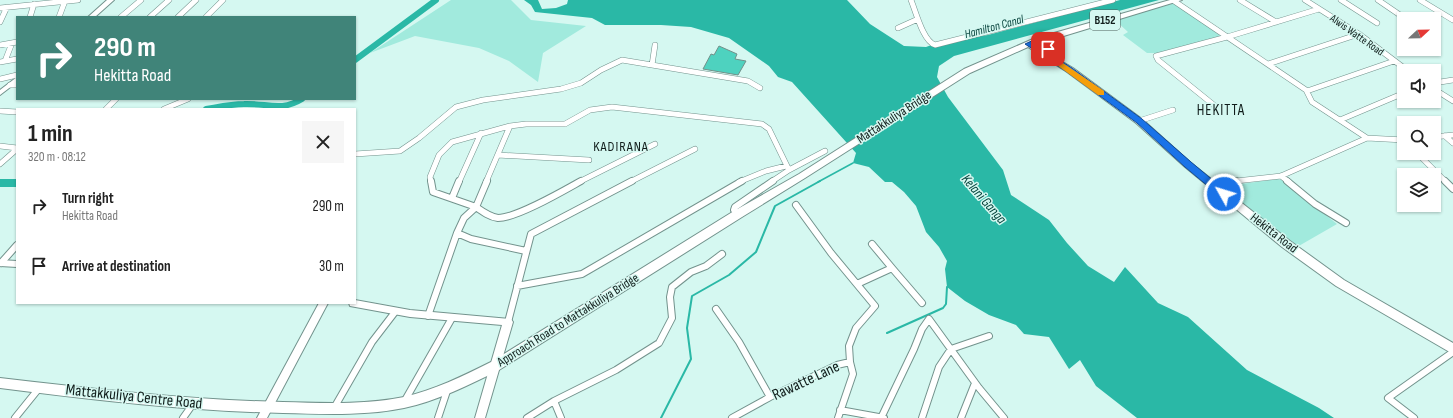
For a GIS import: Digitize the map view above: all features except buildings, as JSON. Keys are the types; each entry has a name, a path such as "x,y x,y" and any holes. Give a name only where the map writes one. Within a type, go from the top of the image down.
{"main road":[{"name":"B152","path":"1032,42 1176,0"},
{"name":"Hekitta Road","path":"1032,42 1139,121 1212,184 1286,244 1340,282 1453,349"},
{"name":"Mattakkuliya Bridge","path":"841,151 946,83 976,66 1032,42"},
{"name":"Approach Road to Mattakkuliya Bridge","path":"265,413 404,402 464,382 495,366 841,151"},
{"name":"Mattakkuliya Centre Road","path":"0,383 265,413"}],"street":[{"path":"0,8 78,0"},
{"path":"92,16 111,0"},
{"path":"122,16 141,0"},
{"path":"151,16 169,0"},
{"path":"179,16 196,0"},
{"path":"207,16 223,0"},
{"path":"911,0 925,36 932,44 948,43 1113,0"},
{"path":"1176,0 1306,91 1312,102 1367,138"},
{"path":"1240,0 1276,22"},
{"name":"Alwis Watte Road","path":"1305,0 1359,34 1398,64"},
{"path":"1341,0 1377,23"},
{"path":"1378,0 1397,14"},
{"path":"1420,0 1453,20"},
{"path":"59,16 65,1"},
{"path":"30,16 34,4"},
{"path":"0,22 6,7"},
{"path":"1215,106 1190,84 1158,60 1156,56 1228,37 1319,9"},
{"path":"898,28 918,19"},
{"path":"1268,64 1359,34"},
{"path":"0,45 15,42"},
{"path":"2,61 15,42"},
{"path":"652,65 655,45"},
{"path":"2,61 16,59"},
{"path":"356,154 400,151 419,138 456,107 518,94 562,89 582,83 601,70 622,60 748,81 760,88"},
{"path":"1306,91 1394,61"},
{"path":"0,79 16,75"},
{"path":"1441,82 1453,80"},
{"path":"0,93 14,85"},
{"path":"1441,93 1453,101"},
{"path":"1340,120 1397,96"},
{"path":"107,108 115,100"},
{"path":"166,108 186,100"},
{"path":"655,144 522,212 502,218 490,216 476,206 433,192 430,177 439,155 452,142 510,126 526,124 565,124 590,110 612,107 762,124 767,126 769,129 788,168"},
{"path":"1139,121 1173,110"},
{"path":"0,111 16,112"},
{"path":"428,316 457,233 464,218 476,206 510,126"},
{"path":"452,198 481,133"},
{"path":"1441,136 1453,136"},
{"path":"1445,136 1453,143"},
{"path":"1212,184 1281,176 1367,138 1397,140"},
{"path":"0,146 16,148"},
{"path":"0,164 16,149"},
{"path":"480,418 508,322 531,234 535,230 696,149"},
{"path":"738,214 734,210 735,207 788,168 825,151"},
{"path":"498,155 589,160"},
{"path":"1424,160 1453,189"},
{"path":"517,286 582,274 735,184 766,171 788,168"},
{"path":"1281,176 1315,204 1346,224"},
{"path":"796,206 831,254 875,306 856,328 849,346 850,362"},
{"path":"457,233 471,239 526,251"},
{"path":"872,244 922,303"},
{"path":"0,263 16,246"},
{"path":"527,418 554,401 616,370 658,343 672,318 670,297 672,287 691,272 706,266 722,254"},
{"path":"0,263 16,264"},
{"path":"857,284 892,268"},
{"path":"265,413 323,304"},
{"path":"356,304 395,312 428,316 508,322"},
{"path":"716,309 739,342 770,397"},
{"path":"334,408 372,342 395,312"},
{"path":"404,402 452,318"},
{"path":"839,414 882,418 924,323 929,319 975,383 1004,418"},
{"path":"922,418 939,366 951,349 989,336"},
{"path":"1414,418 1388,398 1453,352"},
{"name":"Rawatte Lane","path":"732,418 770,397 837,365 850,362 854,374 839,414"},
{"path":"961,418 975,383"},
{"path":"15,418 40,388"},
{"path":"438,418 448,388"},
{"path":"554,401 561,418"},
{"path":"183,418 193,404"}],"shaded area":[{"path":"451,0 511,0 531,20 586,26 543,53 538,82 509,61 479,48 415,36 370,53"},
{"path":"1175,3 1221,36 1158,53 1147,53 1123,35 1128,32 1115,20"},
{"path":"1277,179 1282,180 1337,224 1297,247 1219,187"}],"water":[{"name":"Kelani Ganga","path":"524,0 538,0 542,9 556,8 567,4 568,0 847,0 870,24 904,46 926,47 940,42 988,35 1120,0 1159,0 954,56 939,66 937,77 948,97 1003,170 1011,195 1049,220 1088,266 1114,282 1125,267 1158,303 1188,317 1247,370 1319,408 1334,418 1137,418 1096,386 1080,360 1069,369 1049,337 1024,334 1016,325 989,315 965,301 947,287 945,269 947,261 939,247 926,232 916,206 904,192 892,182 885,182 869,167 853,163 856,153 792,82 778,77 769,66 729,38 691,27 661,25 605,25 592,18 535,12 531,5"}],"waterway":[{"path":"356,59 436,0"},
{"path":"212,108 239,104 280,106 300,100"},
{"path":"818,182 853,163"},
{"path":"661,418 691,359 687,328 692,296 729,275 756,252 775,206 820,181"},
{"path":"0,183 16,183"},
{"path":"887,333 943,308 946,304 947,287"}],"slow traffic":[{"path":"1057,61 1101,93"}],"district":[{"name":"HEKITTA","path":"1221,110"},
{"name":"KADIRANA","path":"621,146"}],"route":[{"path":"1048,49 1036,41 1028,44 1070,70 1139,121 1224,194"}],"water label":[{"name":"Hamilton Canal","path":"994,27"}]}
